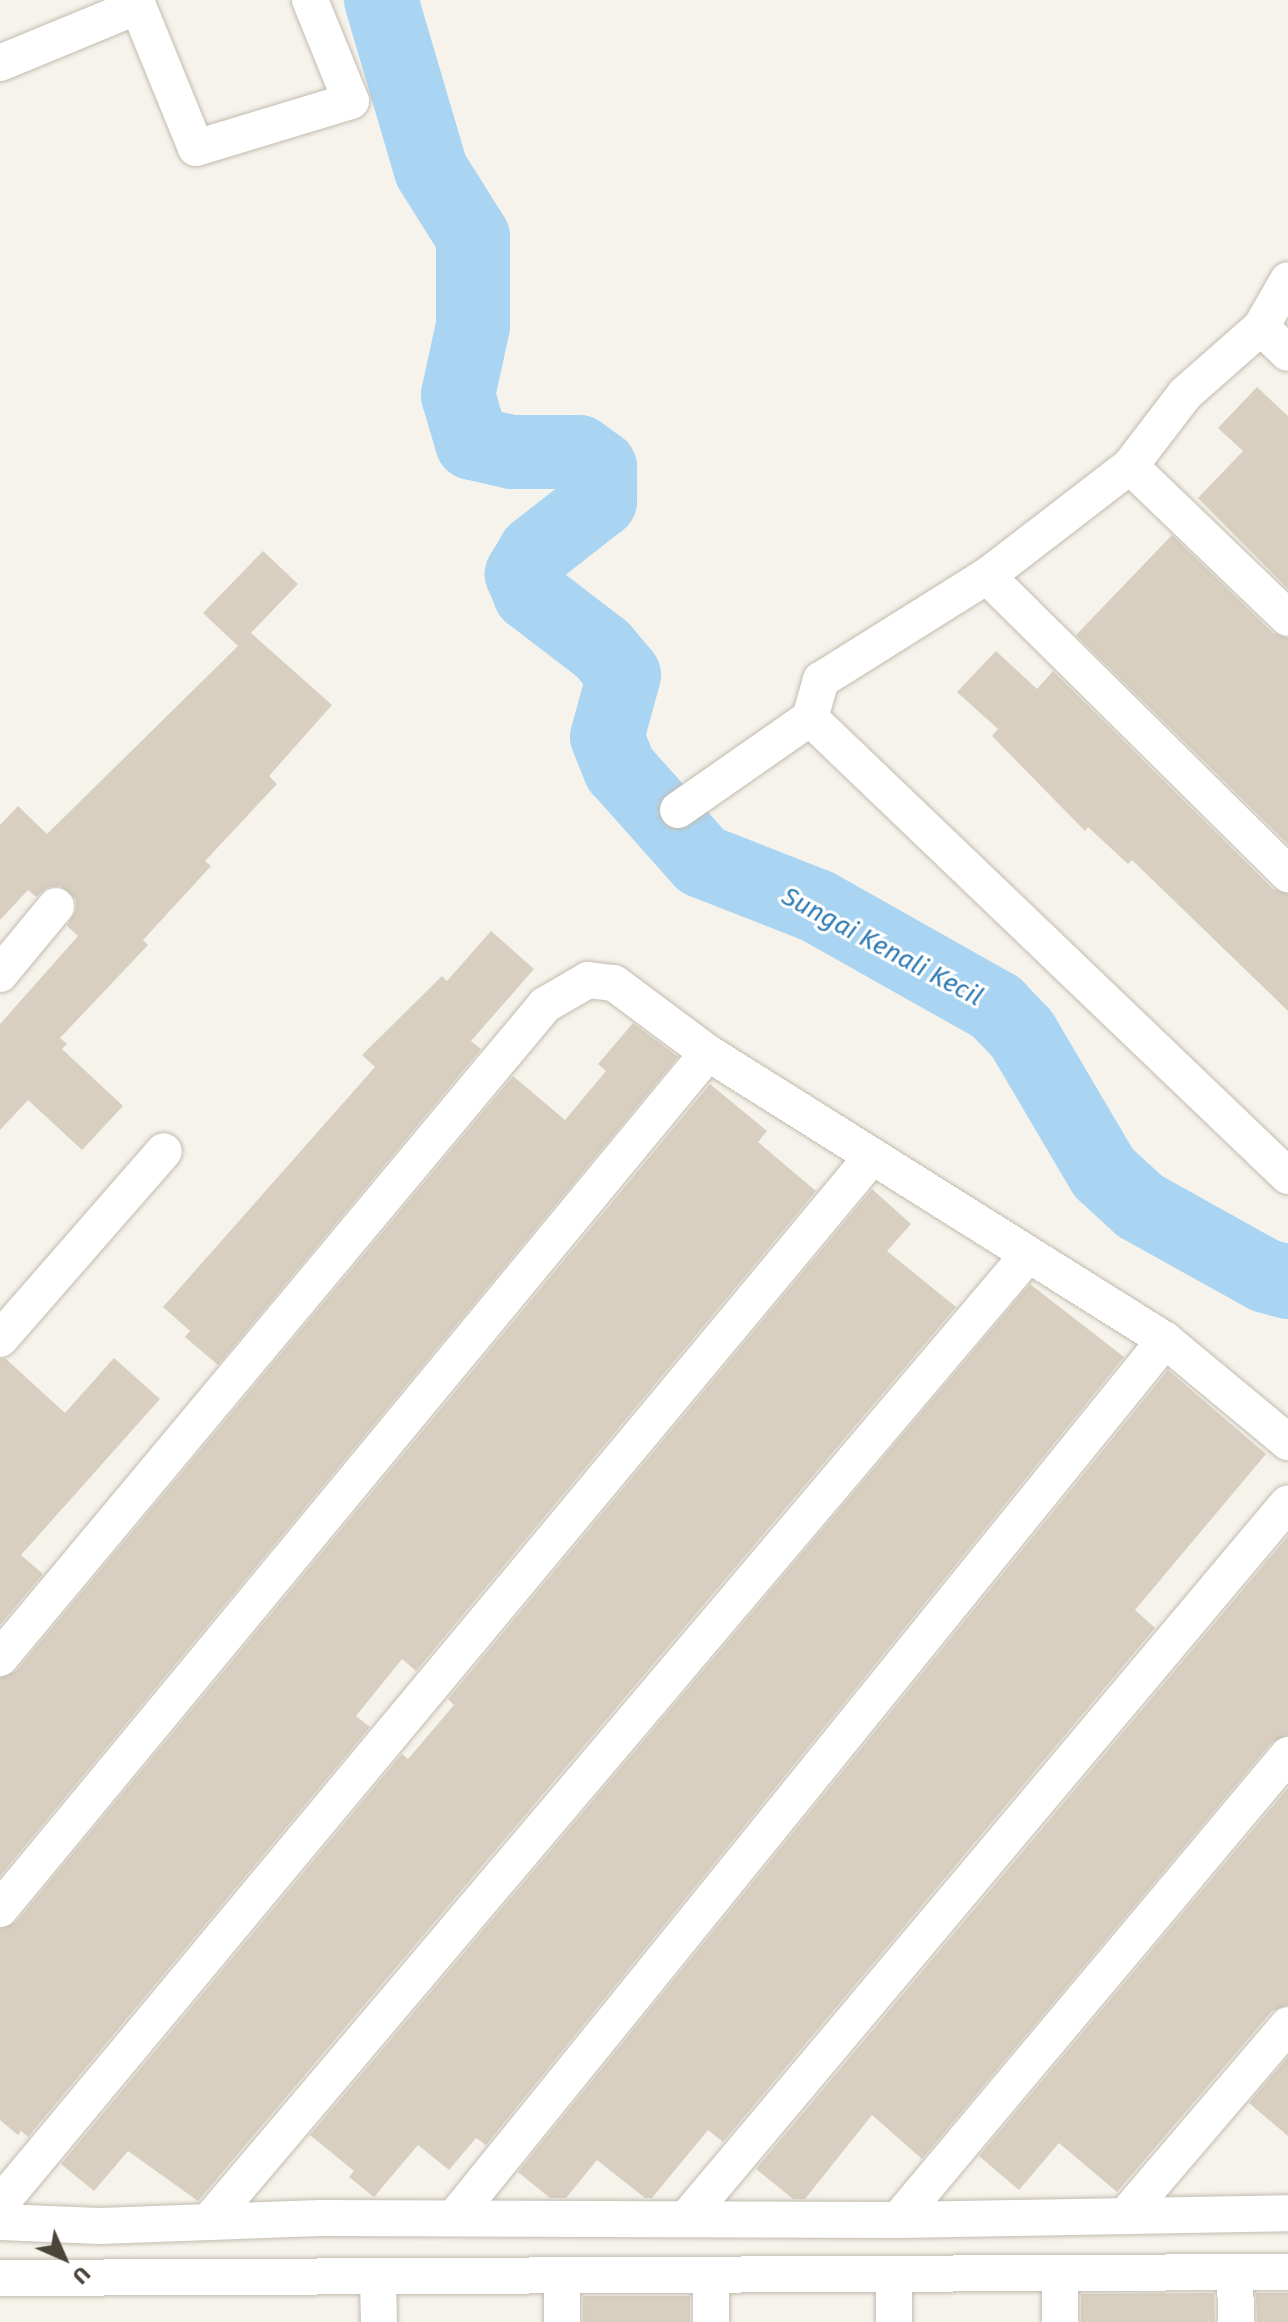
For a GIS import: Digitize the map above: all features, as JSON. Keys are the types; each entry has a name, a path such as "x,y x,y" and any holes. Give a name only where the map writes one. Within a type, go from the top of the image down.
{"street":[{"path":"0,63 136,3 196,148 351,101 310,0"},
{"path":"678,810 810,718 821,680 987,576 1130,466 1185,394 1261,327 1288,280"},
{"path":"1261,327 1288,353"},
{"path":"1130,466 1288,618"},
{"path":"987,576 1288,874"},
{"path":"810,718 1288,1176"},
{"path":"0,974 56,906"},
{"path":"0,1658 545,1005 588,980 614,983 708,1053 1165,1340 1288,1442"},
{"path":"0,1909 708,1053"},
{"path":"0,1339 164,1151"},
{"path":"0,2204 871,1158"},
{"path":"211,2219 1027,1256"},
{"path":"454,2218 1165,1340"},
{"path":"686,2219 1288,1503"},
{"path":"898,2220 1288,1755"},
{"path":"1125,2216 1288,2025"},
{"path":"0,2222 100,2226 211,2219 898,2220 1288,2213"},
{"path":"0,2278 378,2279 1288,2272"},
{"path":"1235,2273 1236,2322"},
{"path":"1060,2274 1060,2322"},
{"path":"894,2275 894,2322"},
{"path":"711,2276 711,2322"},
{"path":"562,2278 562,2322"},
{"path":"378,2279 379,2322"}],"building":[{"path":"1257,387 1288,416 1288,589 1198,498 1243,451 1218,428"},
{"path":"1172,535 1273,633 1288,638 1288,844 1076,635"},
{"path":"263,551 298,584 251,633 332,705 269,776 277,784 205,861 211,866 143,940 148,945 60,1038 67,1044 62,1049 123,1106 82,1150 28,1100 0,1130 0,1024 78,936 67,926 76,910 76,899 60,886 48,887 36,897 28,890 0,920 0,825 18,806 47,834 238,646 203,613"},
{"path":"996,651 1037,689 1053,671 1273,889 1288,894 1288,1011 1132,860 1128,864 1088,827 1085,831 992,736 998,729 957,692"},
{"path":"491,931 534,969 471,1041 481,1049 218,1365 185,1337 190,1331 163,1307 375,1067 362,1055 442,976 447,981"},
{"path":"633,1023 678,1057 0,1876 0,1678 16,1671 513,1076 565,1120 606,1071 598,1064"},
{"path":"710,1084 767,1131 758,1142 816,1191 416,1671 402,1659 356,1716 370,1727 28,2137 21,2131 18,2135 0,2120 0,1929 16,1922"},
{"path":"872,1189 911,1224 887,1251 956,1307 198,2201 128,2151 94,2191 61,2164 402,1754 408,1759 454,1705 448,1699"},
{"path":"1030,1284 1124,1357 486,2145 476,2138 449,2170 418,2145 374,2197 349,2177 354,2171 310,2135"},
{"path":"114,1358 160,1399 21,1555 43,1574 0,1625 0,1359 6,1359 65,1413"},
{"path":"1168,1370 1266,1454 1135,1610 1155,1628 723,2142 708,2130 652,2198 645,2198 597,2160 566,2198 550,2198 518,2172"},
{"path":"1288,1536 1288,1735 1272,1742 922,2159 872,2115 805,2199 793,2199 756,2169"},
{"path":"1288,1788 1288,2005 1272,2011 1117,2192 1059,2143 1019,2190 979,2156"},
{"path":"1288,2057 1288,2136 1249,2103"},
{"path":"1214,2293 1215,2322 1081,2322 1081,2294"},
{"path":"1256,2293 1288,2293 1288,2322 1257,2322"},
{"path":"583,2296 690,2296 690,2322 583,2322"}],"waterway":[{"name":"Sungai Kenali Kecil","path":"381,0 431,170 473,237 473,326 458,395 472,443 512,452 579,452 600,467 600,501 535,552 522,574 530,594 602,649 624,675 607,737 620,769 702,861 817,906 996,1007 1022,1034 1104,1173 1140,1206 1266,1276 1288,1282"}]}
